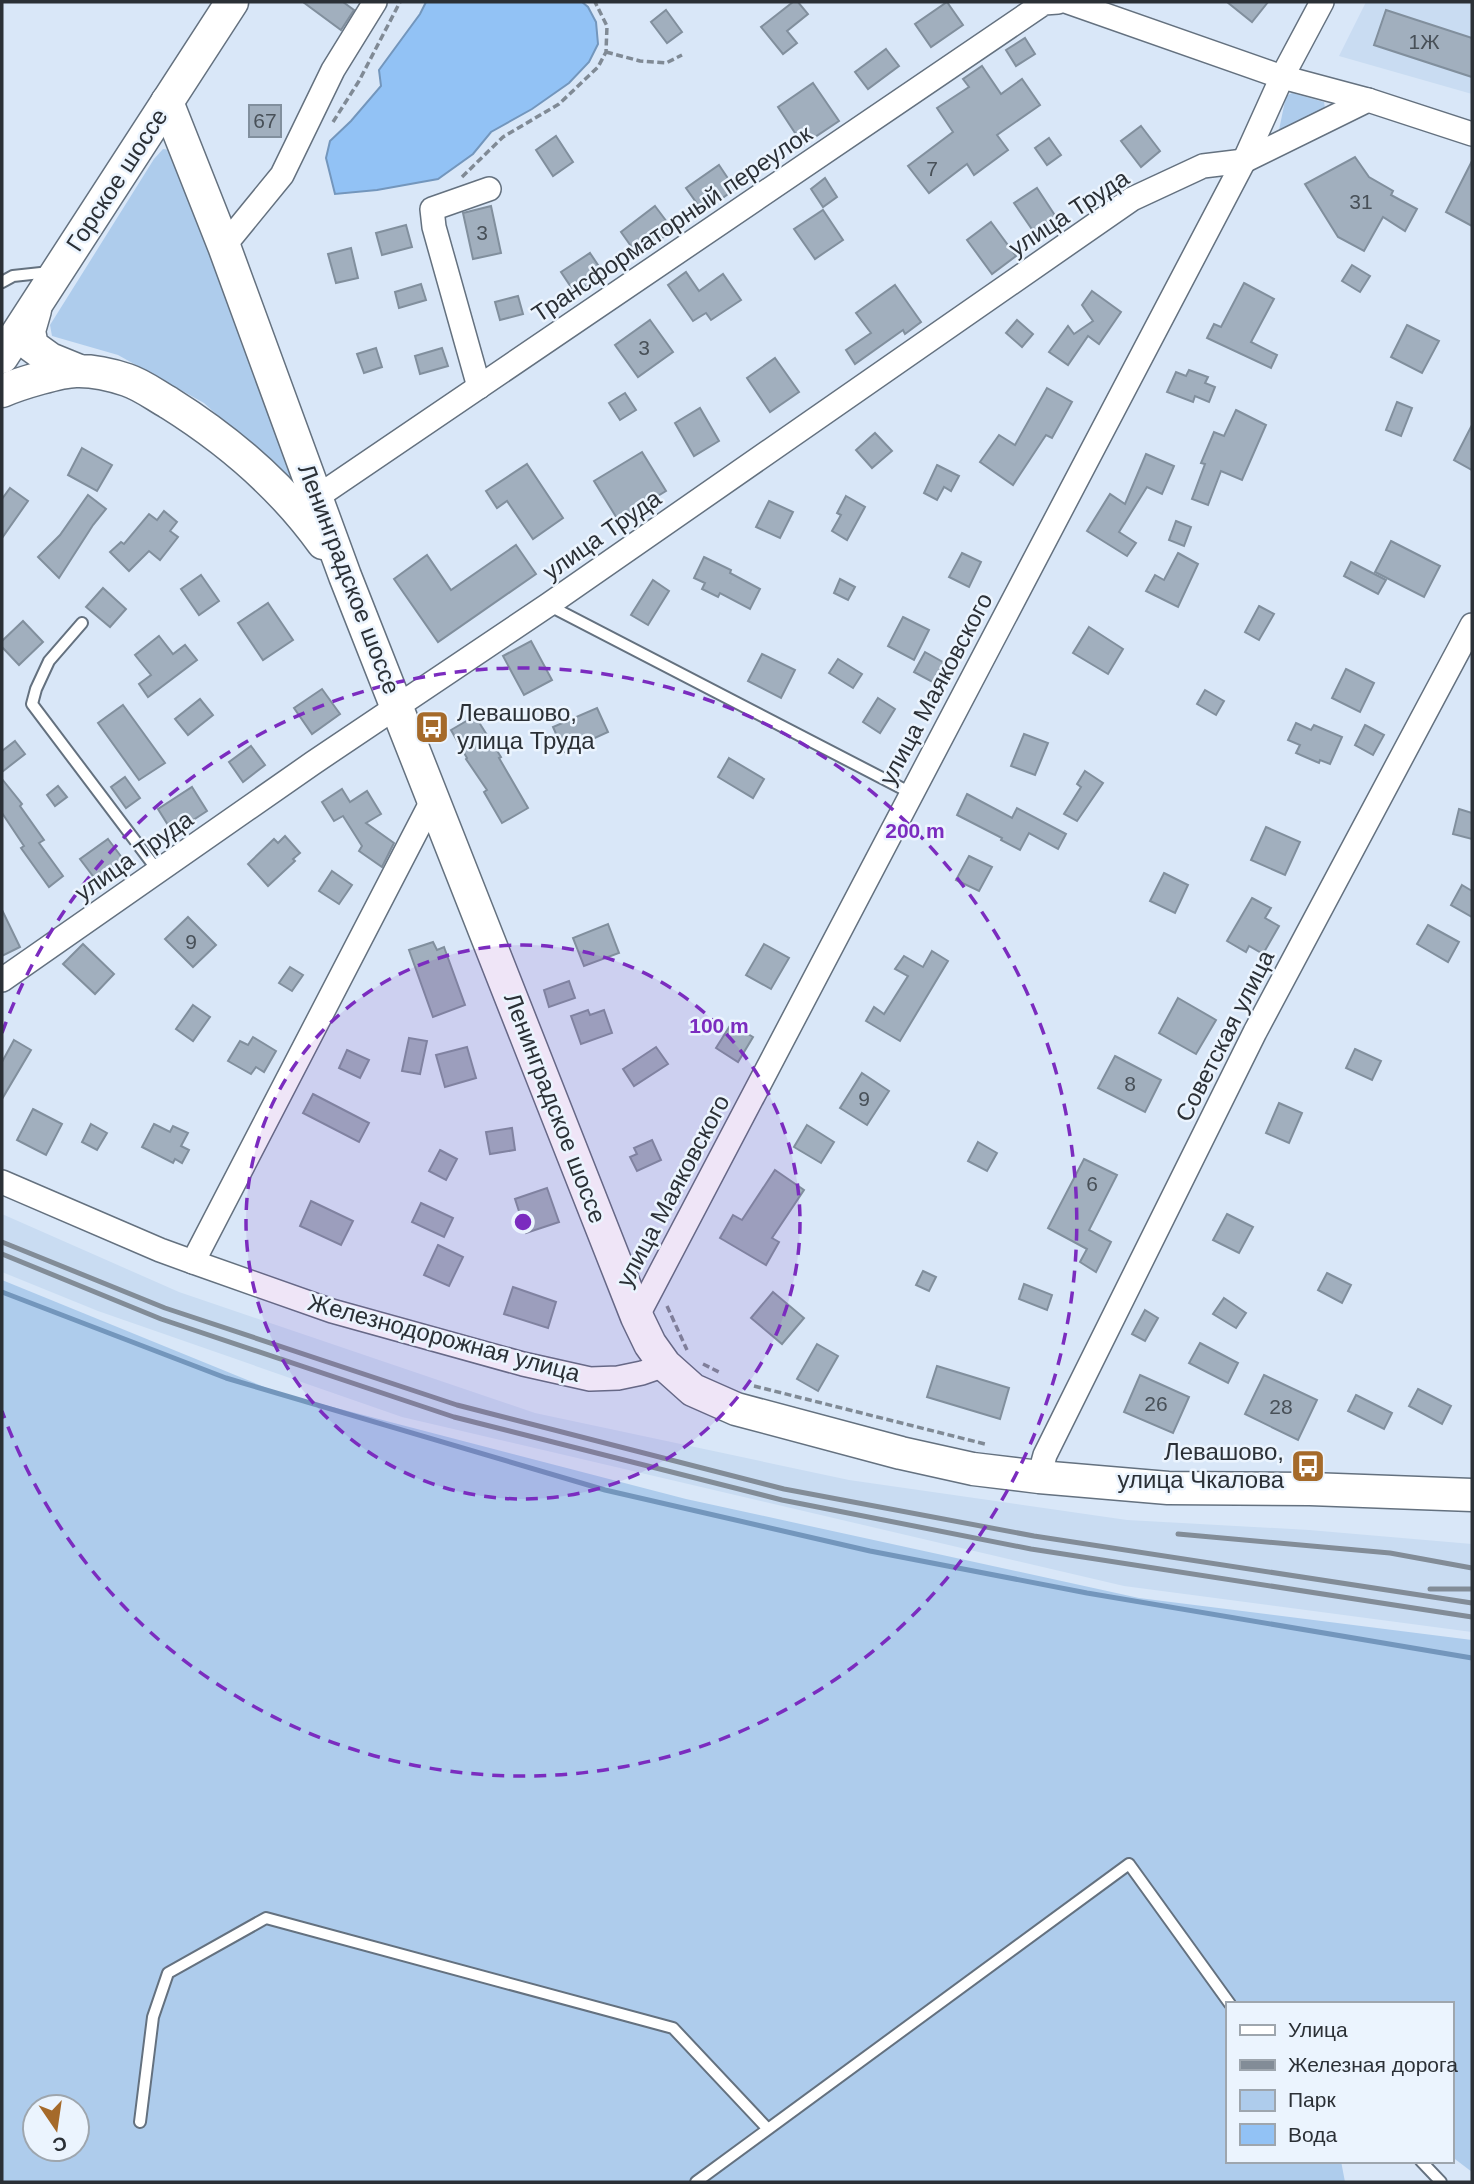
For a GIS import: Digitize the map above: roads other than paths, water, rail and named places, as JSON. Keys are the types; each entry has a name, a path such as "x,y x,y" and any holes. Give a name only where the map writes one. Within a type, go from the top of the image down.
{"street":[{"name":"Горское шоссе","path":"2,357 232,2"},
{"path":"224,246 282,175 333,70 375,2"},
{"name":"Трансформаторный переулок","path":"317,498 1044,3 1058,2"},
{"path":"1068,2 1282,77 1368,100 1472,134"},
{"name":"улица Маяковского","path":"638,1317 1244,161 1282,77 1322,2"},
{"path":"1244,161 1368,100"},
{"name":"Ленинградское шоссе","path":"167,102 224,246 345,576 638,1317 650,1344 665,1365"},
{"name":"улица Труда","path":"2,981 313,763 548,605 1132,199 1203,166 1244,161"},
{"path":"479,387 434,227 432,209 489,189"},
{"path":"36,305 29,331 32,346 50,359 77,370 129,380 179,410 215,436 263,474 296,507 345,576"},
{"path":"2,391 77,370"},
{"name":"Советская улица","path":"1039,1477 1045,1455 1255,1032 1472,625"},
{"path":"193,1262 434,797"},
{"name":"Железнодорожная улица","path":"2,1182 160,1250 332,1311 523,1364 590,1379 618,1378 665,1365"},
{"path":"665,1365 693,1390 736,1409 901,1453 973,1469 1168,1488 1310,1489 1472,1495"}],"lane":[{"path":"2,282 13,276 58,272"},
{"path":"548,605 911,793"},
{"path":"82,623 49,662 32,704 158,871"},
{"path":"696,2182 1129,1864 1229,2002"},
{"path":"140,2122 153,2017 168,1973 266,1918 673,2028 767,2128"},
{"path":"1423,2163 1441,2182"}],"water":[{"path":"426,2 582,2 596,22 598,44 589,62 569,83 532,109 491,132 473,154 438,179 335,194 326,158 330,141 381,86 379,70"}],"waterway":[{"path":"2,1292 226,1378 605,1490 870,1551 1087,1593 1472,1658"}],"railway":[{"path":"2,1242 165,1308 457,1405 784,1489 1034,1536 1472,1603"},
{"path":"2,1254 161,1319 454,1417 782,1500 1031,1549 1472,1617"},
{"path":"1178,1534 1390,1553 1472,1568"},
{"path":"1430,1589 1472,1589"}],"place":[{"name":"Левашово, улица Труда","path":"432,727"},
{"name":"Левашово, улица Чкалова","path":"1308,1466"}]}
